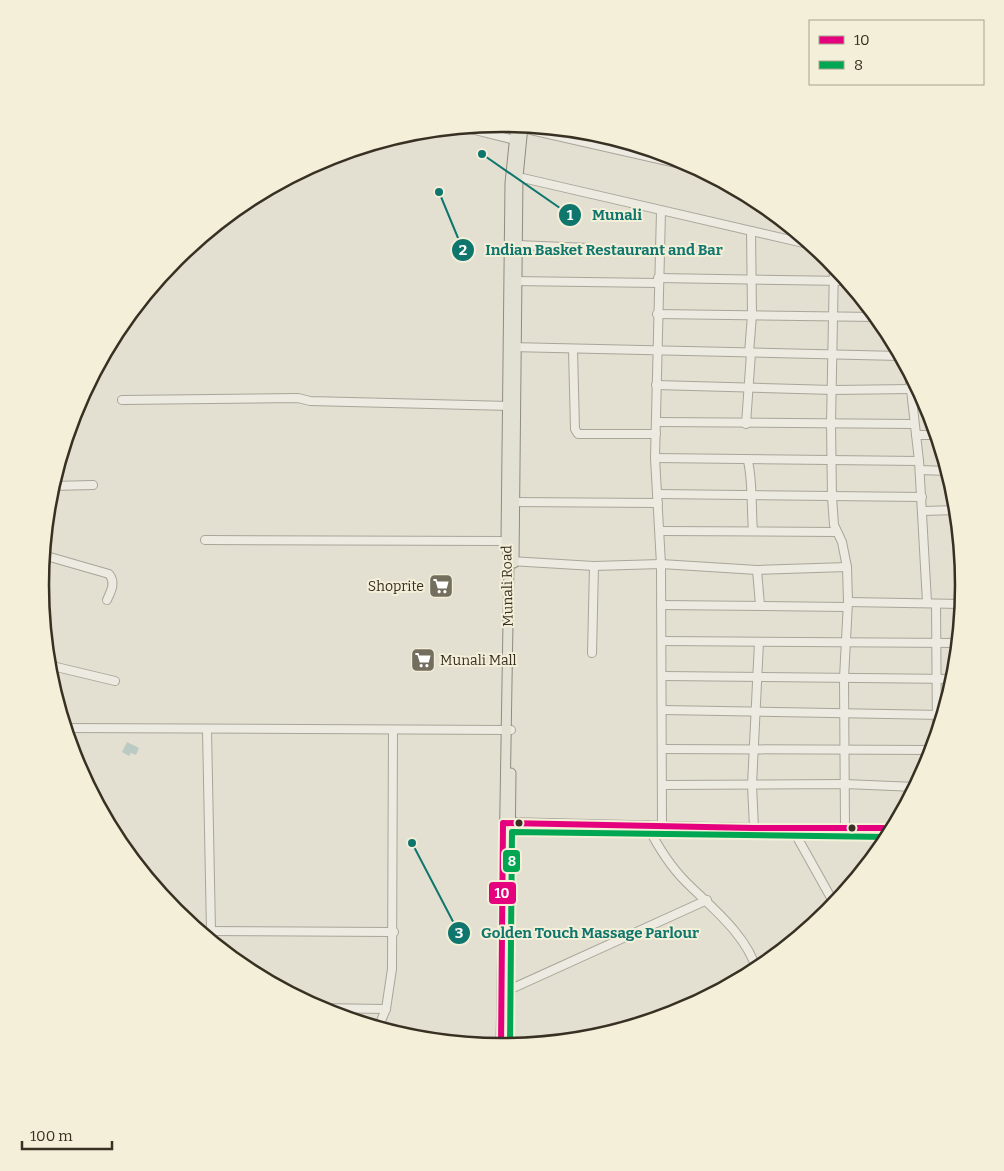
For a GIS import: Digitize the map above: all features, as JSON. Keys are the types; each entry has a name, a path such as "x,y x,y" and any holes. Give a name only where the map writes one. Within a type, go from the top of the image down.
{"main road":[{"name":"Munali Road","path":"507,1039 505,992 514,176 519,133"},
{"name":"Munali Road","path":"513,281 517,245 514,176"},
{"name":"Munali Road","path":"511,502 506,541 511,561"},
{"name":"Munali Road","path":"502,1039 505,992"}],"street":[{"path":"485,133 517,141"},
{"path":"566,137 649,156"},
{"path":"514,176 797,242"},
{"path":"661,211 654,458 661,564 663,676 662,826"},
{"path":"746,424 752,315 751,231"},
{"path":"517,245 589,248"},
{"path":"513,281 834,280 831,424 832,496 836,532 842,542 847,567 848,605 844,678 845,828"},
{"path":"657,314 867,317"},
{"path":"512,347 573,350 657,349 893,356"},
{"path":"573,350 575,429 578,434 656,434"},
{"path":"656,385 833,390 911,389"},
{"path":"911,390 920,470 927,602"},
{"path":"122,400 298,398 310,401 511,406"},
{"path":"656,422 914,424"},
{"path":"916,436 929,435"},
{"path":"654,458 748,461 919,461"},
{"path":"748,461 752,480 750,497 753,531"},
{"path":"920,470 941,471"},
{"path":"60,486 93,485"},
{"path":"511,502 832,496 922,497"},
{"path":"923,511 949,510"},
{"path":"660,531 836,532"},
{"path":"204,540 506,541"},
{"path":"50,557 109,574 113,579 113,586 107,600"},
{"path":"511,561 594,566 661,564 757,570 847,567"},
{"path":"592,653 594,566"},
{"path":"757,570 760,605"},
{"path":"661,605 848,605 927,602 954,604"},
{"path":"936,604 936,679 939,706"},
{"path":"662,641 951,643"},
{"path":"754,828 752,785 759,642"},
{"path":"56,666 115,681"},
{"path":"663,676 946,679"},
{"path":"663,710 936,715"},
{"path":"72,728 393,731 509,730"},
{"path":"207,730 211,931 394,932"},
{"path":"381,1022 386,1009 392,969 394,932 393,731"},
{"path":"662,749 924,750"},
{"path":"662,785 846,784 909,787"},
{"path":"507,822 754,828 885,828"},
{"path":"647,825 654,841 685,881 707,900 742,942 753,963"},
{"path":"792,828 831,897"},
{"path":"505,992 707,900"},
{"path":"340,1008 386,1009"}],"shaded area":[{"path":"127,742 139,748 136,755 131,753 129,756 122,752"}],"transit line":[{"name":"10","path":"501,1039 503,823 754,828 885,828"},
{"name":"8","path":"510,1039 512,832 879,837"}],"place":[{"name":"Munali","path":"482,154"},
{"name":"Indian Basket Restaurant and Bar","path":"439,192"},
{"name":"Shoprite","path":"441,586"},
{"name":"Munali Mall","path":"423,660"},
{"name":"Golden Touch Massage Parlour","path":"412,843"}]}
